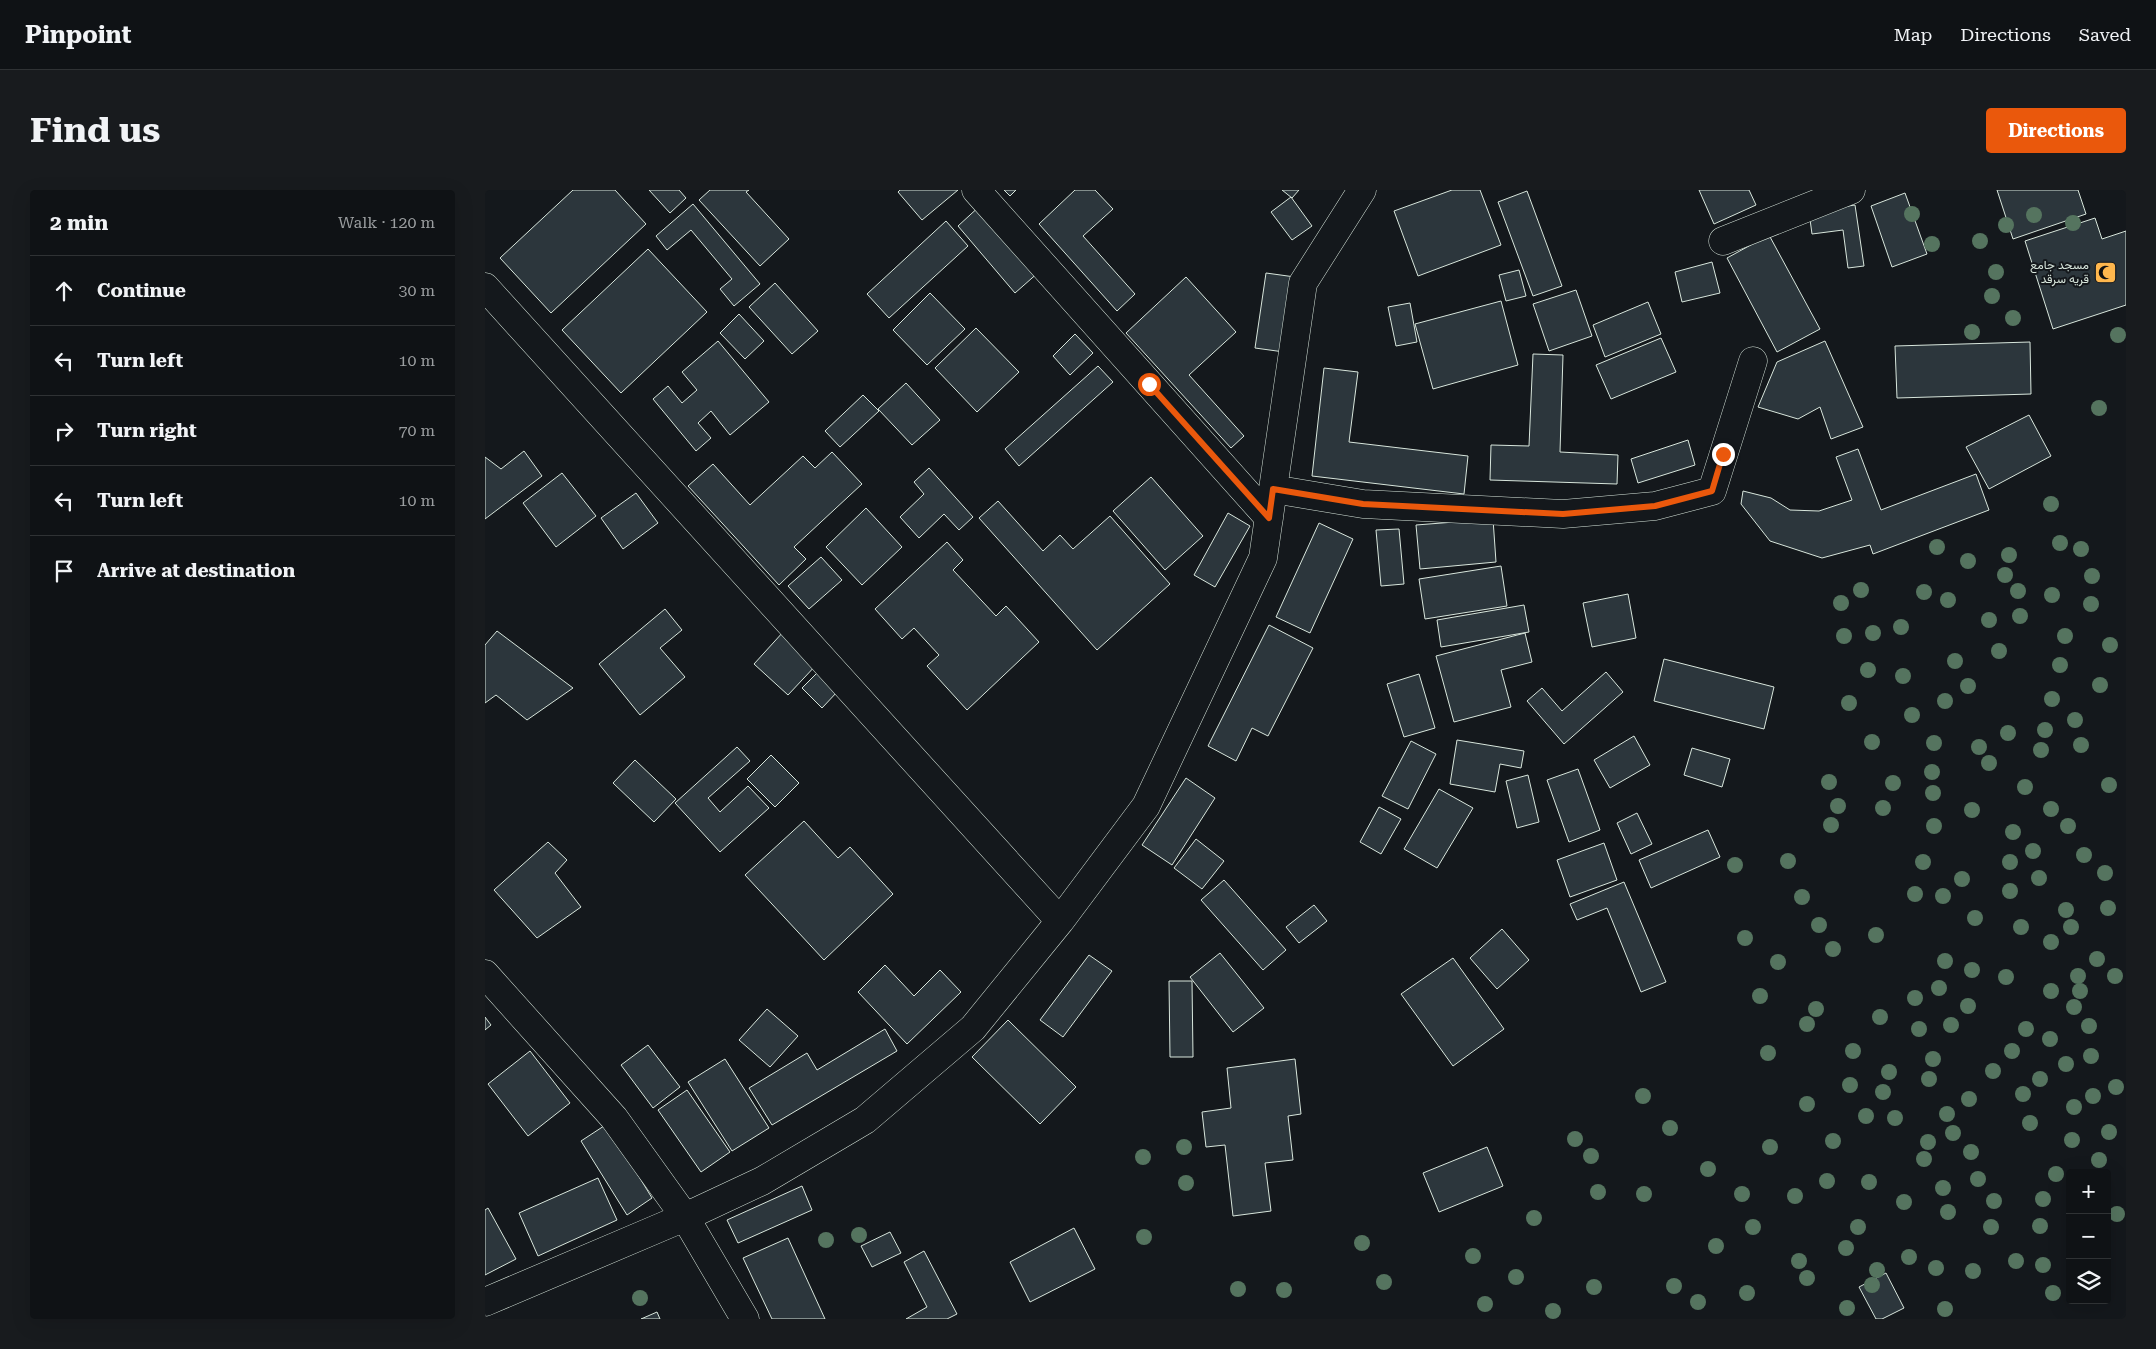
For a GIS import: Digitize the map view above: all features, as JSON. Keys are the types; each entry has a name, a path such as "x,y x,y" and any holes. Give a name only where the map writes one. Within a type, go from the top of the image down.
{"street":[{"path":"976,190 1269,518"},
{"path":"485,1302 685,1217 762,1181 865,1120 973,1028 1060,921 1146,806 1263,558 1303,283 1362,190"},
{"path":"1723,241 1851,190"},
{"path":"485,287 1060,921"},
{"path":"1273,489 1363,504 1563,514 1664,504 1712,491 1753,361"},
{"path":"485,974 614,1118 685,1217 745,1319"}],"building":[{"path":"573,190 615,190 646,224 551,313 500,258"},
{"path":"649,190 679,190 686,198 670,213"},
{"path":"710,190 749,190 746,192 789,239 760,266 699,200"},
{"path":"900,190 958,190 922,220 898,192"},
{"path":"1004,190 1016,190 1010,196"},
{"path":"1075,190 1095,190 1113,209 1083,236 1135,294 1117,311 1039,224"},
{"path":"1282,190 1299,190 1292,198"},
{"path":"1452,190 1480,190 1501,245 1418,276 1394,211"},
{"path":"1699,190 1749,190 1756,205 1714,224"},
{"path":"1997,190 2078,190 2086,214 2013,239"},
{"path":"1527,191 1562,286 1533,296 1498,202"},
{"path":"1905,193 1927,254 1892,267 1871,206"},
{"path":"1291,197 1312,226 1292,240 1271,212"},
{"path":"693,204 760,284 734,306 720,289 732,279 691,230 667,250 656,236"},
{"path":"982,204 1040,271 1015,293 958,226"},
{"path":"1855,205 1864,266 1848,268 1843,230 1812,234 1809,212"},
{"path":"2095,218 2102,239 2126,231 2126,305 2053,329 2025,241"},
{"path":"946,221 968,246 889,318 867,294"},
{"path":"1769,235 1820,329 1777,352 1727,258"},
{"path":"648,249 707,312 621,393 562,330"},
{"path":"1712,262 1720,293 1682,302 1675,272"},
{"path":"1519,270 1526,296 1506,301 1499,275"},
{"path":"1266,273 1295,277 1284,352 1255,348"},
{"path":"1186,277 1236,332 1189,375 1244,436 1231,448 1126,333"},
{"path":"775,283 818,331 792,354 749,307"},
{"path":"1576,290 1592,336 1549,351 1533,304"},
{"path":"930,293 965,329 927,365 893,330"},
{"path":"1501,301 1518,365 1433,389 1415,324"},
{"path":"1648,302 1661,334 1605,357 1593,325"},
{"path":"1410,303 1417,342 1396,346 1388,307"},
{"path":"739,314 764,341 745,359 720,333"},
{"path":"976,328 1019,372 977,412 935,368"},
{"path":"1075,334 1093,353 1070,375 1053,356"},
{"path":"1661,338 1676,372 1611,399 1596,365"},
{"path":"718,341 769,402 730,435 711,411 698,423 711,438 696,451 653,399 668,386 682,403 697,390 682,372"},
{"path":"1825,341 1863,427 1831,439 1820,407 1798,419 1758,407 1777,362"},
{"path":"2030,342 2031,394 1897,398 1895,346"},
{"path":"1533,354 1563,355 1560,452 1618,455 1617,484 1490,480 1491,445 1529,446"},
{"path":"1098,366 1113,382 1019,466 1005,449"},
{"path":"1324,368 1358,372 1349,442 1468,456 1464,494 1312,476"},
{"path":"906,383 940,420 912,445 878,409"},
{"path":"863,395 879,411 840,447 825,431"},
{"path":"2029,415 2051,456 1989,489 1966,447"},
{"path":"1688,440 1695,465 1638,483 1631,459"},
{"path":"1858,449 1881,510 1976,474 1989,510 1873,554 1870,545 1822,558 1770,541 1741,504 1743,491 1771,498 1790,510 1819,511 1852,500 1836,457"},
{"path":"524,451 542,476 485,519 485,457 501,469"},
{"path":"832,452 862,484 794,547 806,559 779,585 688,486 713,464 750,505 803,456 815,468"},
{"path":"929,468 973,517 959,530 944,514 919,538 900,517 924,494 914,482"},
{"path":"562,473 596,516 556,547 523,503"},
{"path":"1151,477 1203,536 1165,570 1113,511"},
{"path":"636,493 658,523 623,549 601,518"},
{"path":"998,501 1043,551 1060,535 1073,549 1110,516 1170,584 1097,650 979,518"},
{"path":"866,508 902,547 862,585 826,547"},
{"path":"1228,513 1250,526 1215,587 1194,575"},
{"path":"1493,519 1496,562 1420,569 1416,525"},
{"path":"1319,523 1353,539 1310,633 1276,617"},
{"path":"1399,529 1404,584 1381,586 1376,530"},
{"path":"947,542 963,560 953,570 996,616 1006,606 1039,642 967,710 927,666 939,655 914,628 902,639 875,609"},
{"path":"821,557 842,580 809,609 788,586"},
{"path":"1501,566 1507,606 1425,619 1419,579"},
{"path":"1628,594 1636,638 1592,647 1583,603"},
{"path":"1524,605 1529,632 1441,647 1437,620"},
{"path":"665,609 682,630 660,648 685,677 640,715 599,664"},
{"path":"1269,625 1313,648 1268,736 1252,728 1236,761 1208,746"},
{"path":"497,631 573,688 527,720 496,695 485,703 485,645"},
{"path":"784,631 818,663 788,695 754,664"},
{"path":"1525,633 1532,662 1501,670 1511,707 1454,722 1436,656"},
{"path":"1664,659 1774,687 1764,729 1654,701"},
{"path":"818,672 838,691 822,708 802,688"},
{"path":"1606,672 1623,692 1564,744 1527,701 1542,688 1562,711"},
{"path":"1419,674 1435,728 1404,737 1387,684"},
{"path":"1634,736 1650,765 1610,788 1594,760"},
{"path":"1457,740 1524,751 1521,768 1500,764 1495,792 1450,784"},
{"path":"1411,741 1436,754 1408,809 1382,796"},
{"path":"737,747 750,761 708,798 720,812 748,786 769,808 720,852 675,803"},
{"path":"1692,748 1730,759 1722,787 1684,775"},
{"path":"771,755 799,783 775,807 747,779"},
{"path":"635,760 676,799 654,822 613,783"},
{"path":"1578,769 1600,830 1569,842 1547,780"},
{"path":"1528,775 1539,822 1517,828 1506,781"},
{"path":"1186,778 1215,798 1172,865 1142,845"},
{"path":"1439,789 1473,808 1437,868 1404,849"},
{"path":"1379,807 1401,819 1381,854 1360,842"},
{"path":"1637,813 1652,844 1631,854 1617,823"},
{"path":"804,821 838,858 850,847 893,894 824,960 745,875"},
{"path":"1708,830 1720,857 1651,888 1639,860"},
{"path":"1196,839 1224,861 1202,889 1174,868"},
{"path":"548,842 567,860 555,873 581,907 537,938 494,890"},
{"path":"1604,843 1617,880 1570,897 1557,860"},
{"path":"1224,880 1286,950 1263,970 1201,900"},
{"path":"1624,882 1666,982 1641,992 1607,908 1577,920 1570,904"},
{"path":"1314,905 1327,921 1299,943 1286,927"},
{"path":"1502,929 1529,960 1497,989 1470,958"},
{"path":"1220,953 1264,1008 1233,1032 1190,977"},
{"path":"1089,955 1112,971 1063,1037 1040,1020"},
{"path":"1453,958 1504,1029 1453,1066 1401,994"},
{"path":"885,965 914,996 940,970 961,992 907,1044 858,992"},
{"path":"1169,981 1192,981 1193,1057 1170,1057"},
{"path":"767,1009 798,1036 770,1067 739,1040"},
{"path":"485,1017 491,1025 485,1030"},
{"path":"1008,1020 1076,1087 1040,1124 972,1057"},
{"path":"885,1029 897,1051 772,1125 749,1088 807,1053 817,1070"},
{"path":"648,1045 680,1087 653,1108 621,1065"},
{"path":"530,1051 570,1103 528,1136 488,1084"},
{"path":"725,1059 769,1128 732,1151 688,1082"},
{"path":"1295,1059 1301,1114 1288,1116 1293,1160 1265,1163 1271,1211 1233,1216 1225,1145 1206,1147 1202,1112 1231,1108 1227,1068"},
{"path":"687,1090 730,1152 701,1172 658,1110"},
{"path":"607,1124 652,1198 627,1215 581,1141"},
{"path":"1487,1147 1503,1186 1439,1212 1423,1173"},
{"path":"598,1178 617,1220 538,1256 519,1213"},
{"path":"802,1186 812,1210 738,1243 727,1220"},
{"path":"488,1208 516,1259 485,1275 485,1210"},
{"path":"1074,1228 1095,1269 1030,1302 1010,1262"},
{"path":"890,1232 901,1253 872,1267 861,1246"},
{"path":"788,1238 825,1319 772,1319 743,1258"},
{"path":"924,1251 957,1314 947,1319 906,1319 927,1307 904,1262"},
{"path":"1886,1273 1904,1308 1882,1319 1876,1319 1859,1287"},
{"path":"657,1312 660,1319 641,1319"}],"place":[{"name":"مسجد جامع قریه سرقد","path":"2105,272"}],"route":[{"path":"1149,384 1269,518 1273,489 1363,504 1563,514 1655,506 1712,491 1723,454"}]}
